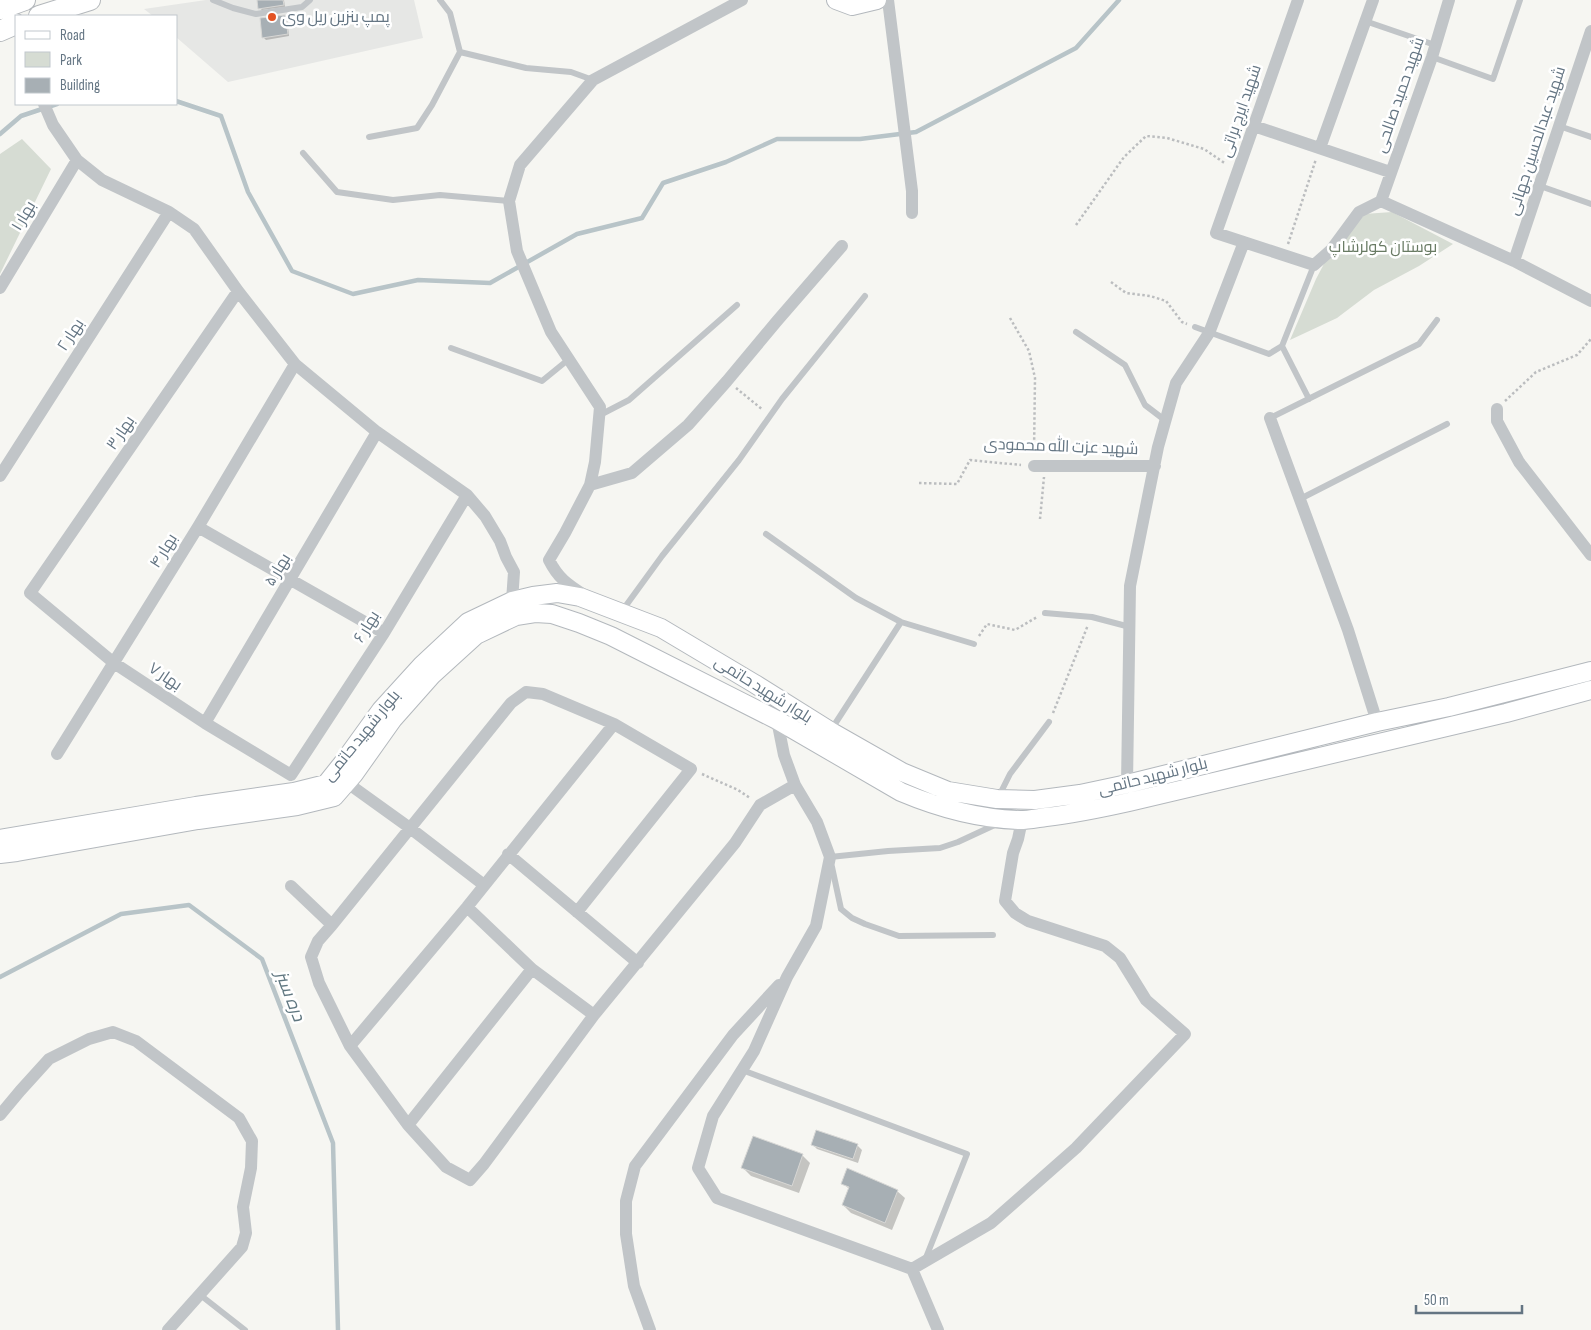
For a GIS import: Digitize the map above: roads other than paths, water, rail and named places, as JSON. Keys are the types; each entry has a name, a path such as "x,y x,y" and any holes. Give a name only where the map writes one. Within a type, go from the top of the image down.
{"main road":[{"path":"0,9 25,0"},
{"path":"42,15 90,0"},
{"path":"836,0 852,6 877,0"},
{"name":"بلوار شهید حاتمی","path":"0,839 196,806 292,783 326,784 381,710 422,665 468,622 512,601 557,593 590,600 661,628 830,731 902,772 948,791 997,799 1035,800 1080,794 1127,784 1591,671"},
{"name":"بلوار شهید حاتمی","path":"0,854 198,820 297,806 334,797 393,719 432,675 476,634 516,616 535,613 552,614 610,636 777,720 901,792 971,816 1014,820 1075,814 1129,802 1506,713 1591,690"},
{"path":"777,720 788,704"}],"street":[{"path":"590,600 564,582 555,573 549,560 590,485 595,462 600,408 551,332 517,251 509,201 520,165 593,80 742,0"},
{"path":"888,0 912,191 912,213"},
{"name":"شهید ایرج براتی","path":"1244,242 1216,233 1298,0"},
{"path":"1320,148 1373,0"},
{"name":"شهید حمید صالحی","path":"1380,201 1434,51 1449,0"},
{"name":"شهید عبدالحسین جهانی","path":"1514,261 1591,31"},
{"path":"44,105 53,126 77,160 102,180 169,212 194,229 238,291 295,364 377,432 467,495 485,516 500,541 514,572 512,601"},
{"path":"1254,126 1390,172"},
{"name":"بهار ۱","path":"0,288 77,160"},
{"path":"1129,802 1127,784 1130,586 1155,466 1176,384 1209,333 1244,242 1314,265 1331,250 1359,212 1380,201 1514,261 1591,301"},
{"name":"بهار ۲","path":"0,476 169,212"},
{"path":"590,485 632,473 688,425 842,246"},
{"name":"بهار ۳","path":"30,594 238,291"},
{"name":"بهار ۴","path":"57,754 198,527 295,364"},
{"path":"1497,408 1498,421 1519,462 1591,556"},
{"path":"1270,418 1348,630 1377,722"},
{"name":"بهار ۵","path":"205,723 377,432"},
{"name":"شهید عزت الله محمودی","path":"1039,466 1155,466"},
{"name":"بهار ۶","path":"292,783 467,495"},
{"path":"198,527 384,633"},
{"name":"بهار ۷","path":"30,594 114,663 292,783"},
{"path":"577,912 691,769 614,724 543,694 526,692 512,703 318,941 311,957 319,983 350,1046 408,1125 446,1167 470,1180 484,1164 594,1015 735,843 760,805 795,785"},
{"path":"777,720 784,755 795,785 817,822 830,857 816,926 787,977 754,1051 713,1116 698,1168 717,1198 912,1269 938,1330"},
{"path":"350,1046 467,907 614,724"},
{"path":"346,782 484,885"},
{"path":"912,1269 991,1223 1076,1148 1185,1034 1146,1000 1120,958 1105,946 1028,921 1014,912 1005,901 1013,853 1014,820"},
{"path":"508,854 638,963"},
{"path":"291,886 332,925"},
{"path":"467,907 532,969 594,1015"},
{"path":"408,1125 532,969"},
{"path":"650,1330 634,1286 626,1234 626,1201 635,1166 733,1035 787,977"},
{"path":"0,1115 49,1059 90,1039 113,1032 136,1042 238,1118 252,1141 251,1168 243,1206 246,1233 242,1247 168,1330"}],"lane":[{"path":"214,0 233,8 256,14 302,7 310,0"},
{"path":"370,137 417,128 432,105 460,52 450,12 440,0"},
{"path":"1365,21 1493,79 1520,0"},
{"path":"460,52 526,68 571,72 593,80"},
{"path":"1560,126 1591,138"},
{"path":"303,152 337,192 393,200 440,195 509,201"},
{"path":"1540,186 1591,204"},
{"path":"1195,327 1269,354 1282,346 1314,265"},
{"path":"621,612 662,556 739,460 770,416 865,296"},
{"path":"600,415 628,400 737,304"},
{"path":"1270,418 1420,344 1437,320"},
{"path":"1076,332 1125,365 1145,405 1166,421"},
{"path":"1282,346 1309,399"},
{"path":"451,348 542,381 569,359"},
{"path":"1300,499 1448,424"},
{"path":"766,534 856,598 901,622 974,644"},
{"path":"1045,613 1092,617 1130,627"},
{"path":"830,731 901,622"},
{"path":"997,799 1010,774 1049,722"},
{"path":"993,935 899,936 852,918 841,909 830,857 940,848 1014,820"},
{"path":"742,1070 967,1154 924,1262"},
{"path":"199,1294 245,1330"}],"waterway":[{"path":"178,102 221,116 248,192 292,271 353,294 418,280 490,283 577,234 642,218 663,183 726,162 777,139 860,139 916,132 1076,48 1119,0"},
{"path":"0,134 21,116 54,105"},
{"name":"دره سبز","path":"0,977 121,914 189,905 262,959 333,1143 338,1330"}],"place":[{"name":"پمپ بنزین ریل وی","path":"272,17"}],"park label":[{"name":"بوستان کولرشاپ","path":"1383,247"}]}
